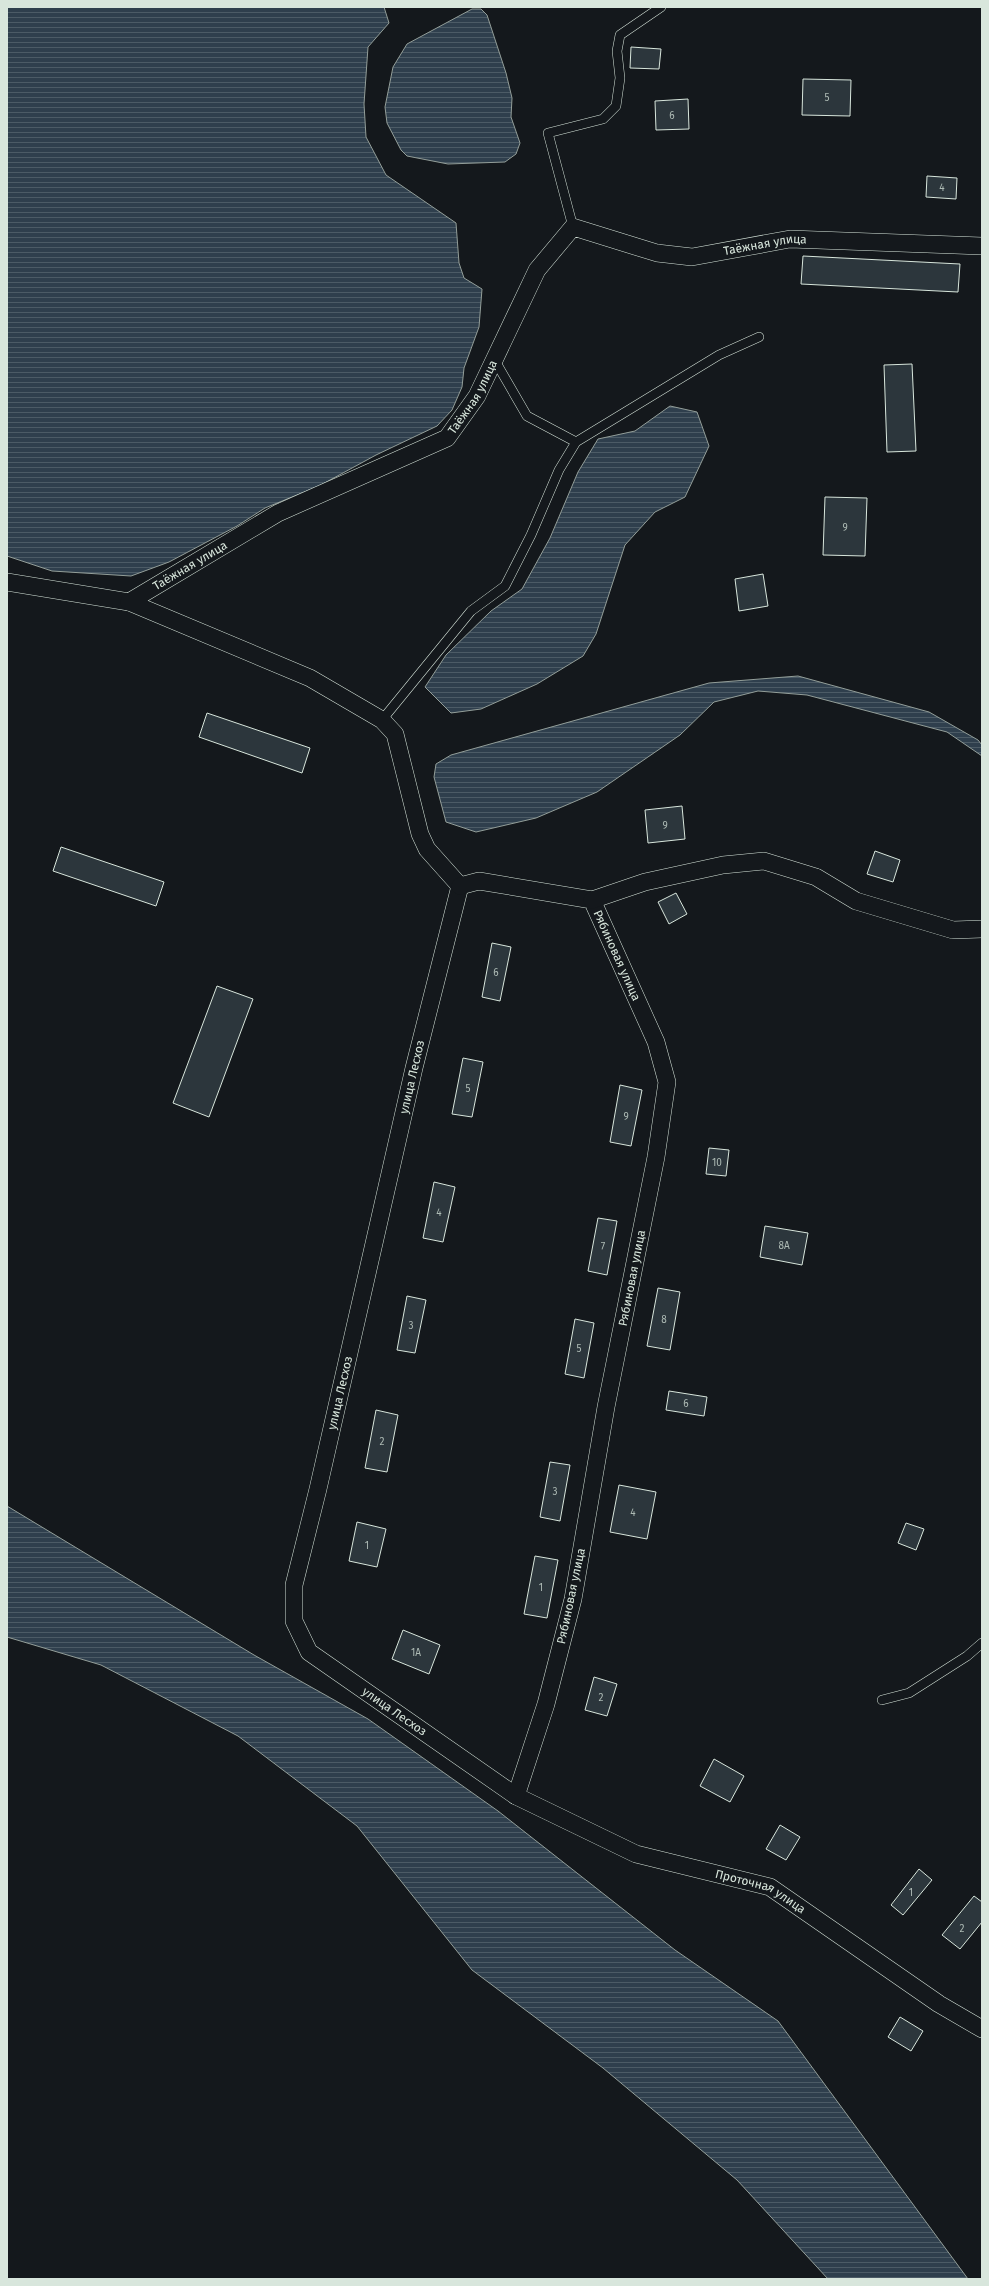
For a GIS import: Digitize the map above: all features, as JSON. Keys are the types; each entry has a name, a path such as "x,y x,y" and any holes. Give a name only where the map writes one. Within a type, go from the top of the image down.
{"street":[{"name":"Таёжная улица","path":"129,602 278,513 447,438 476,396 537,270 573,227 657,253 692,257 790,239 982,246"},
{"path":"7,582 129,602 310,678 382,720 395,734 420,834 427,849 460,886"},
{"path":"592,900 645,882 709,868 764,862 816,877 856,901 953,930 982,929"},
{"name":"Рябиновая улица","path":"460,886 479,881 592,900 656,1042 668,1082 656,1157 606,1407 573,1599 546,1704 516,1796"},
{"name":"улица Лесхоз","path":"460,886 414,1068 318,1489 294,1585 294,1621 309,1652 516,1796"},
{"name":"Проточная улица","path":"516,1796 636,1854 770,1887 939,2004 982,2029"}],"lane":[{"path":"573,227 548,133 603,119 616,106 620,78 617,51 620,35 661,7"},
{"path":"382,720 471,611 505,586 532,535 559,470 576,442 719,355 759,338"},
{"path":"494,359 527,416 576,442"},
{"path":"882,1700 909,1693 967,1656 982,1643"}],"water":[{"path":"7,7 384,7 389,23 368,47 364,104 366,137 386,175 456,223 459,263 464,278 482,289 479,327 464,368 462,387 452,410 437,426 376,455 319,486 265,508 237,526 169,562 131,576 52,571 7,556"},
{"path":"472,9 481,9 487,15 506,73 512,98 511,117 520,143 516,154 505,162 448,164 407,156 401,150 387,123 385,107 393,67 407,44"},
{"path":"670,406 697,412 709,446 685,497 655,512 625,545 596,634 583,656 537,684 481,709 451,713 425,687 446,655 491,611 522,589 550,538 578,472 598,439 635,431"},
{"path":"798,676 929,712 978,740 982,745 982,756 947,732 807,695 758,691 714,702 680,735 597,792 536,818 476,832 446,822 434,777 436,764 451,755 709,683"},
{"path":"7,1506 254,1655 368,1719 498,1811 675,1950 778,2021 968,2279 828,2279 737,2180 603,2068 472,1970 357,1826 238,1736 101,1665 7,1637"}],"building":[{"path":"631,47 661,49 659,69 630,68"},
{"path":"803,79 851,80 850,116 802,115"},
{"path":"688,99 689,129 656,130 655,101"},
{"path":"927,176 957,178 956,199 926,197"},
{"path":"803,256 960,264 958,292 801,284"},
{"path":"912,364 916,451 887,452 884,365"},
{"path":"825,497 867,498 865,556 823,555"},
{"path":"763,574 768,606 739,611 735,579"},
{"path":"207,713 310,748 302,773 199,737"},
{"path":"682,806 685,839 648,843 645,810"},
{"path":"61,847 164,882 156,906 53,871"},
{"path":"875,851 900,860 893,882 867,874"},
{"path":"676,893 687,914 669,924 658,902"},
{"path":"492,943 511,947 500,1001 482,997"},
{"path":"217,986 253,999 209,1117 173,1103"},
{"path":"463,1058 483,1062 472,1117 452,1114"},
{"path":"620,1085 642,1090 631,1146 610,1142"},
{"path":"709,1148 729,1150 726,1176 706,1174"},
{"path":"434,1182 455,1187 443,1242 423,1238"},
{"path":"598,1218 617,1221 607,1275 588,1271"},
{"path":"765,1226 808,1233 802,1265 760,1257"},
{"path":"658,1288 680,1292 670,1350 647,1346"},
{"path":"407,1296 426,1300 415,1353 397,1350"},
{"path":"575,1319 594,1323 584,1378 565,1374"},
{"path":"669,1391 707,1397 704,1416 666,1410"},
{"path":"376,1410 398,1415 387,1472 365,1468"},
{"path":"550,1462 570,1465 560,1521 540,1517"},
{"path":"619,1485 656,1492 647,1539 610,1532"},
{"path":"357,1522 386,1529 377,1567 349,1561"},
{"path":"906,1523 924,1529 916,1550 898,1543"},
{"path":"535,1556 558,1560 547,1618 524,1614"},
{"path":"403,1630 440,1645 429,1674 392,1659"},
{"path":"594,1677 617,1684 607,1716 585,1710"},
{"path":"714,1759 744,1776 730,1802 700,1786"},
{"path":"780,1825 800,1837 786,1860 766,1849"},
{"path":"919,1869 932,1880 903,1915 891,1905"},
{"path":"974,1896 982,1902 982,1922 960,1949 942,1935"},
{"path":"900,2017 923,2031 911,2051 888,2037"}]}
